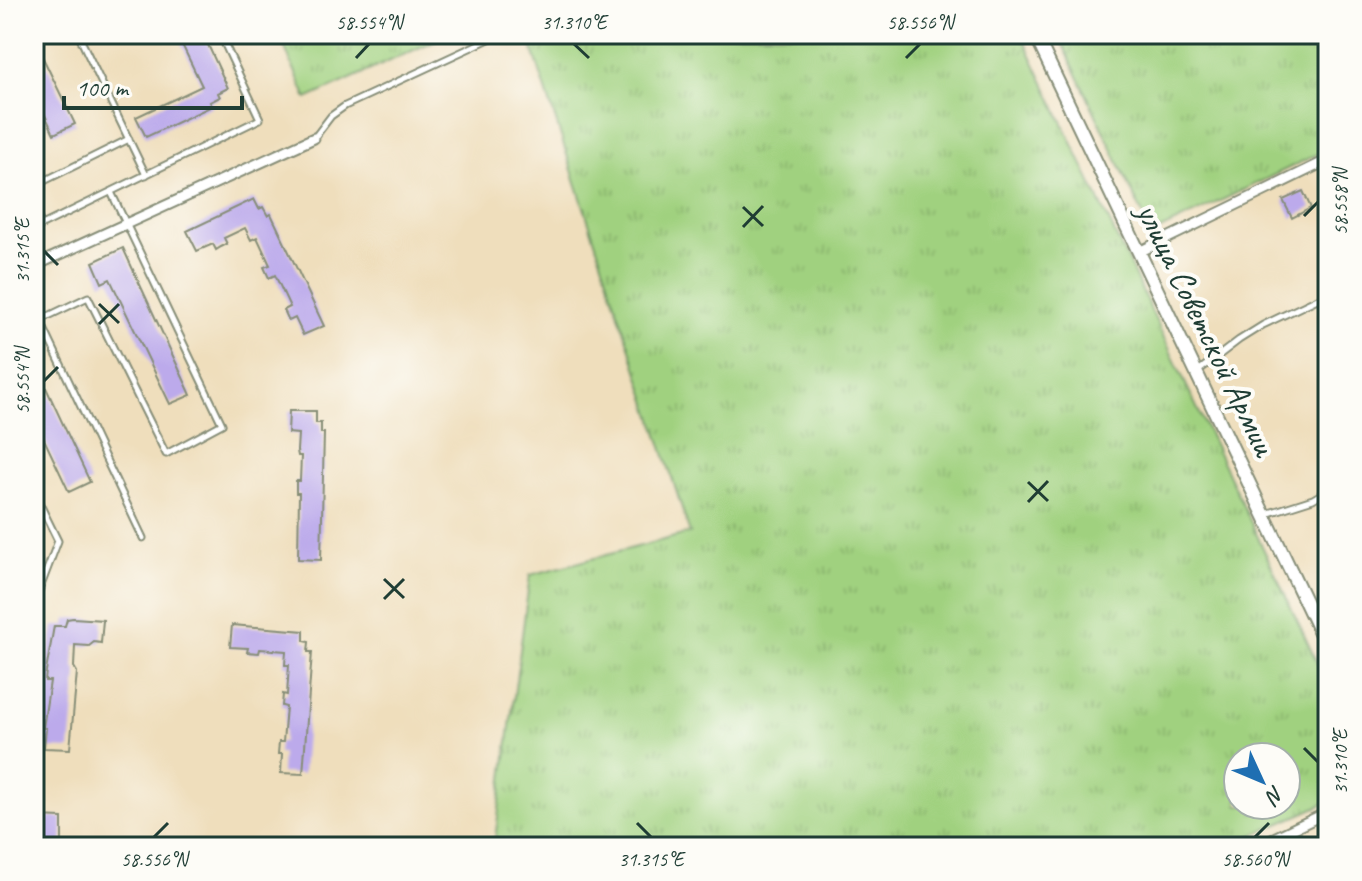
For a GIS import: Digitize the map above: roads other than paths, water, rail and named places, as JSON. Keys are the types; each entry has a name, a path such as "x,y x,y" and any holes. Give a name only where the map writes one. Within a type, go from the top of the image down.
{"main road":[{"name":"улица Советской Армии","path":"1035,34 1328,649"}],"street":[{"path":"34,266 314,138"},
{"path":"1139,252 1328,160"},
{"path":"1255,847 1328,812"}],"lane":[{"path":"78,34 146,175"},
{"path":"34,229 260,119 220,34"},
{"path":"314,138 331,116 345,106 500,34"},
{"path":"34,186 129,139"},
{"path":"111,192 222,424 166,454 88,297 40,320 143,538"},
{"path":"34,211 42,225"},
{"path":"1196,373 1263,325 1328,294"},
{"path":"1264,515 1313,499 1328,490"},
{"path":"34,492 58,541 34,604"}]}
